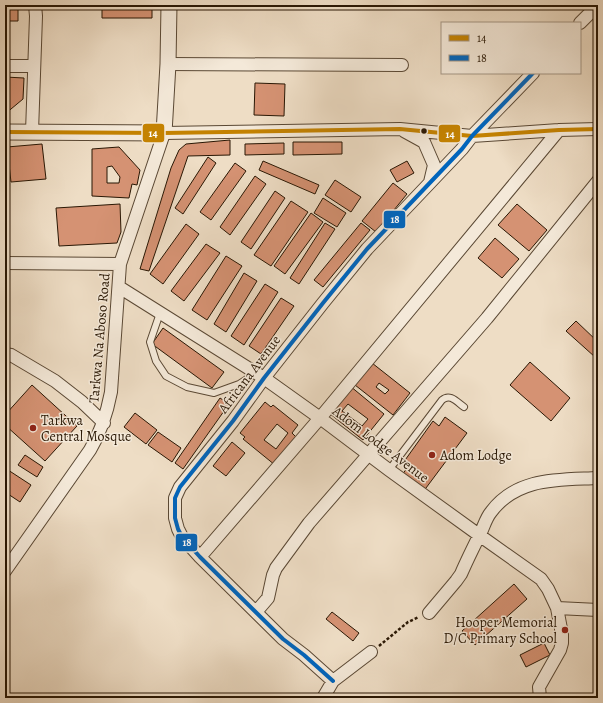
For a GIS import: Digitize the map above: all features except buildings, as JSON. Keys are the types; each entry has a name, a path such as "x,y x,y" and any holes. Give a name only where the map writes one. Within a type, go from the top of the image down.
{"street":[{"path":"32,132 36,16 35,5"},
{"path":"164,133 168,64 169,5"},
{"path":"581,23 598,5"},
{"path":"168,64 402,66"},
{"path":"5,66 34,66"},
{"name":"Africana Avenue","path":"333,682 304,655 283,639 200,557 182,537 178,529 176,518 175,498 180,487 233,421 260,376 368,249 462,149 472,136 532,74"},
{"path":"400,129 424,142 434,165 430,182"},
{"path":"5,132 164,133 400,129 472,136 598,129"},
{"path":"200,557 320,418 559,130"},
{"name":"Tarkwa Na Aboso Road","path":"5,571 98,438 104,422 111,392 120,264 164,133"},
{"path":"256,612 268,598 276,568 309,523 487,318 598,181"},
{"path":"5,263 120,264"},
{"name":"Adom Lodge Avenue","path":"119,287 260,376 320,418 479,536 541,579 548,589 557,608 562,634 562,643 560,650 539,687 540,698"},
{"path":"5,354 11,355 56,381 104,422"},
{"path":"429,612 461,574 490,513 504,498 531,484 550,480 598,478"},
{"path":"557,608 598,610"},
{"path":"323,698 333,682 371,652"}],"lane":[{"path":"160,313 150,342 156,361 166,376 187,387 214,393 260,376"},
{"path":"389,470 445,397 449,397 464,407"}],"path":[{"path":"371,652 408,622 429,612"}],"transit line":[{"name":"18","path":"333,681 304,655 283,639 200,557 182,537 175,518 175,498 180,487 233,421 264,378 367,249 532,74"},
{"name":"14","path":"5,132 164,133 400,129 472,136 598,129"}],"place":[{"name":"Tarkwa Central Mosque","path":"33,428"},
{"name":"Adom Lodge","path":"432,455"},
{"name":"Hooper Memorial D/C Primary School","path":"565,630"}]}
